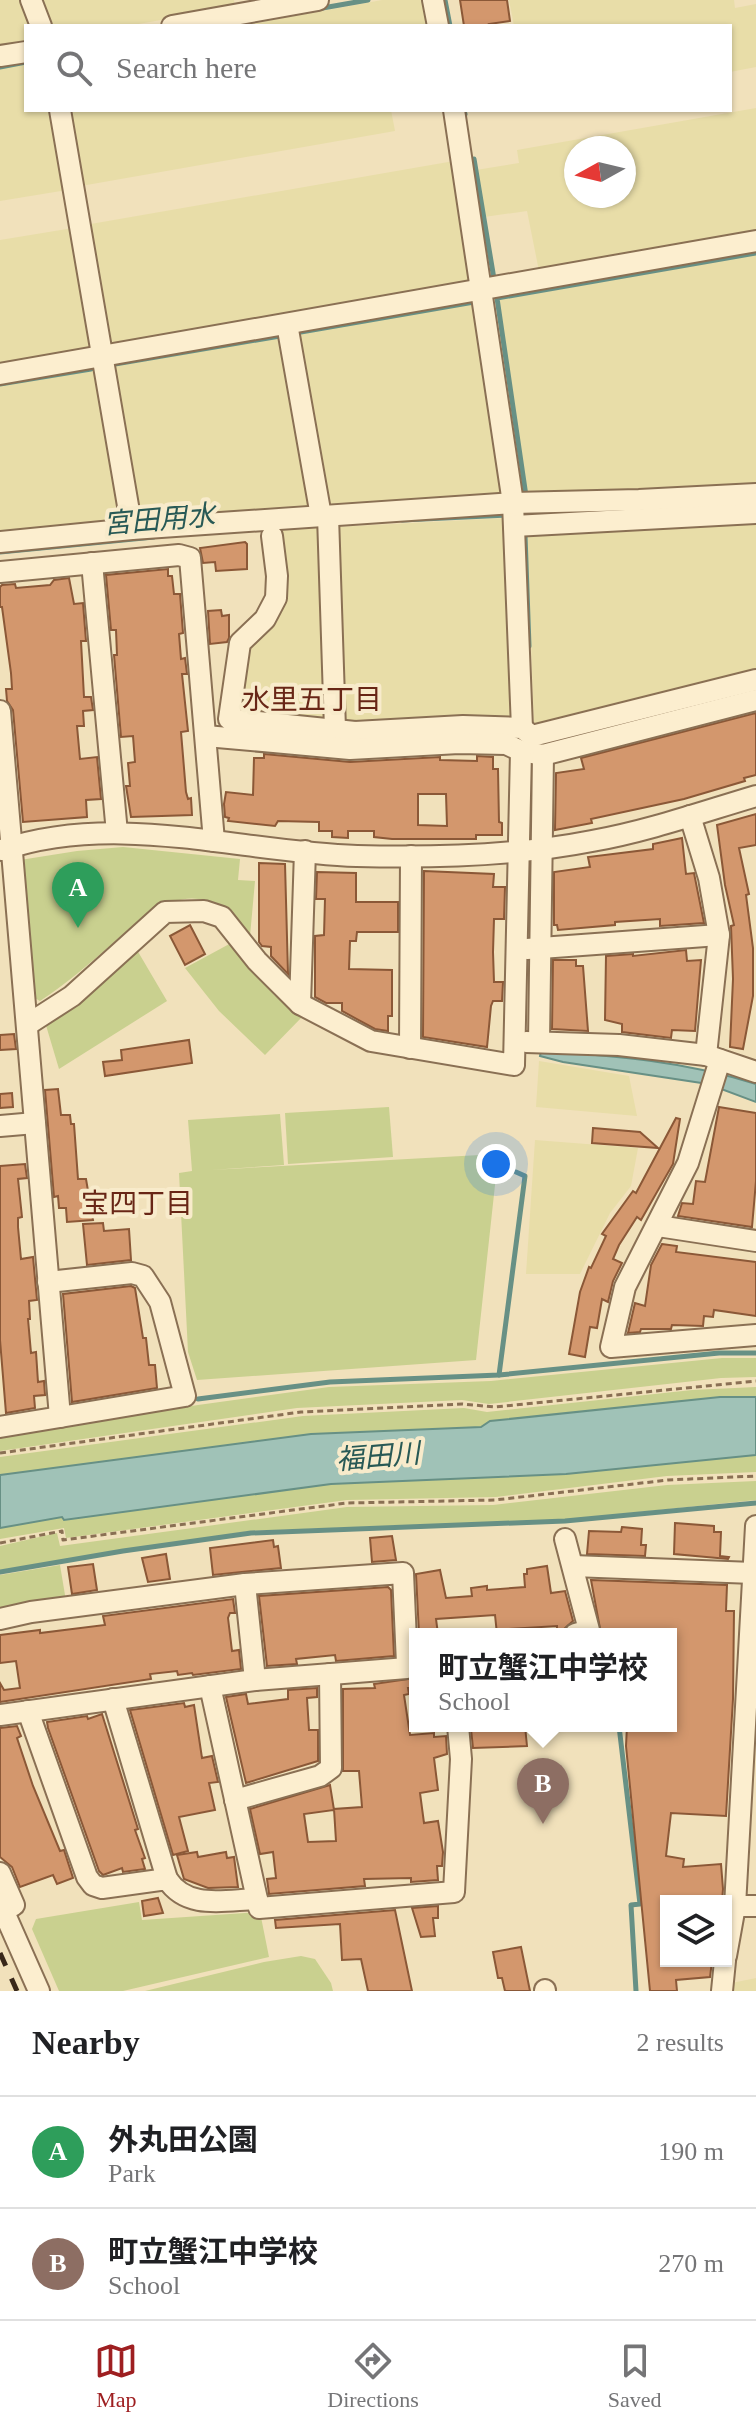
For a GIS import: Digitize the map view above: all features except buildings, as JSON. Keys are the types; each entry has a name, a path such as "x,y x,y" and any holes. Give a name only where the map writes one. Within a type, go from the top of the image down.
{"street":[{"path":"31,0 40,24"},
{"path":"183,24 318,0"},
{"path":"433,0 438,24"},
{"path":"0,56 24,52"},
{"path":"60,112 132,529"},
{"path":"454,112 513,503 522,728"},
{"path":"0,374 756,241"},
{"path":"287,324 324,516 335,729"},
{"path":"0,542 132,529 513,503 756,494"},
{"path":"514,526 756,513"},
{"path":"272,536 277,576 276,598 265,619 240,643 229,719 355,732 463,726 522,728 532,736 756,680"},
{"path":"0,572 179,555 190,558 214,841"},
{"path":"92,563 117,833"},
{"path":"206,736 350,749 459,743 506,744 521,751 543,755 756,700"},
{"path":"0,711 6,849 27,1025 60,1417"},
{"path":"27,1025 72,996 165,912 204,911 222,917 257,961 300,1004 371,1041 514,1065 521,751"},
{"path":"539,1042 543,755"},
{"path":"6,849 71,837 117,833 352,855 411,856 541,849 623,835 756,796"},
{"path":"690,816 709,878 719,935 715,1061 708,1098 688,1163 625,1287 611,1347 756,1335"},
{"path":"300,1004 305,851"},
{"path":"410,1048 411,856"},
{"path":"516,949 719,935"},
{"path":"514,1042 619,1045 715,1061 756,1072"},
{"path":"0,1126 35,1123"},
{"path":"658,1226 756,1241"},
{"path":"0,1427 185,1396 160,1302 143,1276 132,1273 48,1282"},
{"path":"732,1924 756,1526"},
{"path":"565,1539 588,1628"},
{"path":"573,1566 753,1573"},
{"path":"0,1619 31,1612 245,1584 403,1573 409,1641"},
{"path":"245,1584 255,1680"},
{"path":"0,1715 255,1680 409,1666"},
{"path":"235,1800 320,1776 331,1768 330,1674"},
{"path":"210,1686 259,1908 454,1892 461,1759 459,1732"},
{"path":"113,1699 167,1879 181,1895 195,1901 257,1899"},
{"path":"28,1711 87,1877 93,1885 102,1888 167,1879"},
{"path":"0,1873 14,1905 2,1907 39,1991"},
{"path":"735,1906 756,1906"},
{"path":"722,1991 724,1967"}],"path":[{"path":"0,1453 301,1412 462,1404 495,1407 756,1381"},
{"path":"0,1543 62,1531 63,1540 347,1503 495,1500 668,1480 756,1476"}],"shaded area":[{"path":"0,0 23,0 32,24 24,24 24,42 0,47"},
{"path":"39,0 234,0 235,7 138,24 47,24"},
{"path":"382,0 424,0 428,24 251,24"},
{"path":"509,0 734,0 735,8 756,4 756,67 732,72 732,24 514,24"},
{"path":"24,64 24,112 52,112 67,190 0,201 0,69"},
{"path":"756,108 756,233 539,271 527,211 484,217 476,170 519,163 517,150 564,142 564,208 636,208 636,136 597,136"},
{"path":"67,112 391,112 395,131 81,186"},
{"path":"454,161 474,278 466,286 111,349 85,225"},
{"path":"73,228 94,347 89,352 0,367 0,240"},
{"path":"756,255 756,487 527,497 499,300"},
{"path":"475,303 506,492 499,498 324,508 294,335"},
{"path":"283,337 313,505 308,509 144,522 135,513 113,366"},
{"path":"92,371 98,373 123,514 119,524 0,536 0,386"},
{"path":"506,518 515,717 511,720 350,725 342,718 337,527"},
{"path":"756,524 756,674 534,725 527,535"},
{"path":"323,528 330,716 324,722 242,715 236,706 244,645 267,624 275,530"},
{"path":"539,1061 629,1076 637,1116 536,1107"},
{"path":"535,1140 638,1148 631,1186 610,1213 580,1274 526,1274"},
{"path":"756,1978 756,1991 728,1991 727,1984"}],"green space":[{"path":"123,847 240,859 238,880 255,881 250,936 232,916 215,904 198,899 181,900 148,915 40,1001 31,996 20,860"},
{"path":"233,942 274,995 302,1017 265,1055 219,1011 185,968"},
{"path":"137,950 167,1001 59,1069 45,1022 66,1013"},
{"path":"389,1107 393,1157 288,1164 285,1113"},
{"path":"280,1114 284,1165 210,1170 480,1155 496,1176 476,1360 197,1380 188,1352 179,1173 192,1171 188,1120"},
{"path":"722,1358 756,1358 756,1377 721,1378 489,1404 462,1400 297,1408 0,1451 0,1436 329,1387 491,1381"},
{"path":"756,1387 756,1397 720,1397 490,1421 481,1427 311,1434 0,1475 0,1457 303,1416 464,1408 487,1412 692,1390"},
{"path":"756,1455 756,1472 667,1476 496,1497 347,1500 66,1538 64,1528 0,1539 0,1528 63,1517 64,1520 331,1484 566,1474"},
{"path":"756,1481 756,1500 561,1520 250,1531 0,1570 0,1546 57,1533 60,1546 347,1507 493,1505 667,1485"},
{"path":"60,1565 66,1601 0,1612 0,1575"},
{"path":"139,1902 142,1920 260,1912 269,1957 123,1991 59,1991 32,1929 36,1919"},
{"path":"301,1956 315,1959 333,1991 145,1991 264,1962"}],"water":[{"path":"541,1051 676,1065 729,1076 756,1084 756,1102 708,1084 563,1062 540,1056"},
{"name":"福田川","path":"720,1397 756,1397 756,1455 566,1474 331,1484 64,1520 62,1517 0,1528 0,1475 311,1434 481,1427 490,1421"}],"waterway":[{"path":"317,9 368,0"},
{"path":"445,0 450,24"},
{"path":"0,67 24,62"},
{"path":"474,159 494,279"},
{"path":"526,496 497,298 756,253"},
{"path":"295,333 474,302"},
{"path":"115,364 280,336"},
{"path":"0,384 91,369"},
{"name":"宮田用水","path":"521,514 592,512"},
{"name":"宮田用水","path":"402,520 508,515"},
{"path":"525,535 529,646"},
{"name":"宮田用水","path":"0,552 154,537"},
{"path":"499,1375 525,1176 516,1172"},
{"path":"198,1399 330,1382 499,1375 719,1353 756,1353"},
{"path":"0,1572 251,1533 565,1521 756,1503"},
{"path":"620,1732 640,1904 631,1905 636,1991"}],"railway":[{"path":"0,1953 17,1991"}],"place":[{"name":"外丸田公園","path":"78,928"},
{"name":"町立蟹江中学校","path":"543,1824"}],"district":[{"name":"水里五丁目","path":"312,699"},
{"name":"宝四丁目","path":"137,1203"}]}
